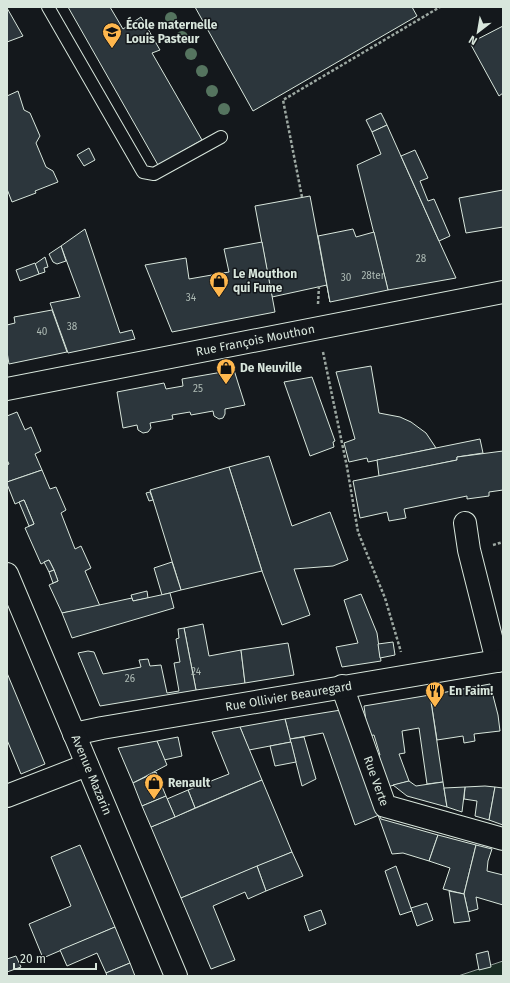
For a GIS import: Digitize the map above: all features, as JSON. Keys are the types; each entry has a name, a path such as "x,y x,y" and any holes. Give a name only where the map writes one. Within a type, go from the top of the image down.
{"street":[{"name":"Rue François Mouthon","path":"7,389 503,292"},
{"path":"465,523 470,550 500,661"},
{"name":"Avenue Mazarin","path":"7,574 176,976"},
{"name":"Rue Ollivier Beauregard","path":"74,734 342,686 500,661"},
{"name":"Rue Verte","path":"342,686 385,806 503,839"},
{"path":"7,796 87,765"}],"lane":[{"path":"48,7 143,172 154,174 221,137"}],"path":[{"path":"302,198 283,100 440,7"},
{"path":"318,329 347,467 358,532 385,598 408,676"}],"green space":[{"path":"503,961 503,976 458,976"}],"building":[{"path":"68,7 110,7 123,29 141,17 160,50 152,53 202,140 158,165"},
{"path":"195,7 412,7 417,16 253,111"},
{"path":"7,8 23,36 7,42"},
{"path":"503,26 503,93 499,96 470,43"},
{"path":"18,91 24,110 30,113 40,136 36,143 46,167 53,171 58,182 35,191 36,193 12,202 7,189 7,96"},
{"path":"381,113 387,125 372,132 366,120"},
{"path":"387,125 456,278 388,290 357,165 381,154 372,132"},
{"path":"89,148 95,160 84,166 77,155"},
{"path":"415,150 428,178 420,181 428,201 434,199 450,236 439,241 401,156"},
{"path":"503,190 503,227 466,233 459,198"},
{"path":"310,196 327,285 272,297 255,206"},
{"path":"85,229 120,333 132,330 135,339 68,353 50,303 80,297 61,246"},
{"path":"353,229 356,237 374,232 388,290 330,302 318,236"},
{"path":"262,242 275,312 172,332 145,265 186,258 189,279 229,272 224,249"},
{"path":"61,246 66,261 57,264 53,262 49,254"},
{"path":"45,257 48,267 44,268 45,272 39,274 35,264"},
{"path":"35,263 39,274 20,281 16,270"},
{"path":"52,310 67,352 9,364 7,352 7,325 15,323 14,317"},
{"path":"371,366 379,413 400,417 411,422 426,433 436,448 368,462 367,458 349,462 344,443 355,439 336,372"},
{"path":"234,370 245,405 225,409 223,418 219,419 214,416 213,411 191,415 190,412 172,415 173,419 150,423 151,428 148,432 143,433 138,430 137,425 123,428 117,392 164,383 166,389 183,386 182,379"},
{"path":"312,377 335,441 333,442 334,447 310,456 284,382"},
{"path":"17,412 25,430 31,427 41,451 35,454 42,470 7,482 7,465 9,464 7,460 7,416"},
{"path":"480,439 483,453 457,457 457,460 379,476 377,460"},
{"path":"503,451 503,490 489,492 489,496 467,499 467,496 404,509 406,518 389,521 387,512 360,518 353,481 457,460 457,457"},
{"path":"269,456 292,526 330,512 348,560 333,566 294,569 310,615 282,625 262,571 229,467"},
{"path":"229,467 262,571 181,590 150,490"},
{"path":"42,470 50,489 56,487 66,510 61,513 75,549 81,546 91,568 85,571 100,606 62,613 49,585 58,581 54,570 49,560 41,564 25,528 34,524 24,500 15,504 7,484 7,482"},
{"path":"150,492 153,500 149,501 146,493"},
{"path":"24,500 34,524 29,526 19,502"},
{"path":"49,560 54,570 49,572 44,562"},
{"path":"172,562 181,590 162,595 154,568"},
{"path":"54,570 58,581 53,583 49,572"},
{"path":"147,591 148,598 133,601 131,595"},
{"path":"170,593 174,608 72,638 62,613 132,598 133,601"},
{"path":"361,594 377,633 381,661 342,667 336,647 358,643 344,600"},
{"path":"203,624 209,656 241,650 245,683 196,690 184,628"},
{"path":"184,628 196,690 100,706 78,653 88,651 94,652 103,674 141,667 139,660 148,659 150,666 161,665 167,693 179,691 174,663 180,662 176,639 179,638 178,629"},
{"path":"393,642 395,655 380,658 378,644"},
{"path":"288,643 294,675 245,683 241,650"},
{"path":"7,673 45,764 21,774 7,740"},
{"path":"490,684 498,715 500,731 474,734 475,741 464,743 463,736 437,740 430,695"},
{"path":"430,695 443,782 427,784 419,728 402,731 405,753 399,754 409,781 387,787 374,757 380,755 374,735 368,736 364,706"},
{"path":"341,710 379,815 355,825 323,733 290,739 285,719"},
{"path":"285,719 291,742 249,750 240,727"},
{"path":"240,727 262,780 195,808 188,790 229,774 212,732"},
{"path":"178,737 182,756 164,760 157,741"},
{"path":"304,737 316,779 302,786 290,739"},
{"path":"157,741 167,765 133,783 118,748"},
{"path":"291,742 296,762 275,766 270,746"},
{"path":"156,772 166,796 142,806 133,783"},
{"path":"262,780 292,852 181,898 151,827"},
{"path":"409,781 416,786 443,782 447,807 407,796 393,785"},
{"path":"465,787 495,787 489,820 475,816 477,801 464,799"},
{"path":"465,787 462,812 447,807 444,788"},
{"path":"495,787 503,788 503,825 489,820"},
{"path":"188,790 195,808 175,817 167,799"},
{"path":"166,796 175,817 151,827 142,806"},
{"path":"378,815 381,819 438,835 429,861 403,853 392,854"},
{"path":"438,835 476,845 464,894 443,889 450,868 429,861"},
{"path":"80,845 115,927 43,958 29,924 71,906 51,857"},
{"path":"476,845 492,849 488,861 487,871 503,875 503,905 476,897 478,909 468,912 464,894"},
{"path":"292,852 303,876 266,891 257,866"},
{"path":"257,866 266,891 248,899 245,892 213,906 235,960 211,969 181,898"},
{"path":"396,866 412,911 400,915 385,871"},
{"path":"449,891 464,894 470,921 454,923"},
{"path":"427,903 433,920 417,926 411,908"},
{"path":"321,910 326,924 309,931 304,916"},
{"path":"115,927 130,963 106,973 97,953 67,966 60,950"},
{"path":"488,951 491,967 479,970 476,954"},
{"path":"16,956 21,967 7,972 7,959"},
{"path":"130,963 135,976 107,976 106,973"}],"place":[{"name":"École maternelle Louis Pasteur","path":"112,49"},
{"name":"Le Mouthon qui Fume","path":"219,298"},
{"name":"De Neuville","path":"226,385"},
{"name":"En Faim!","path":"435,708"},
{"name":"Renault","path":"154,800"}]}
